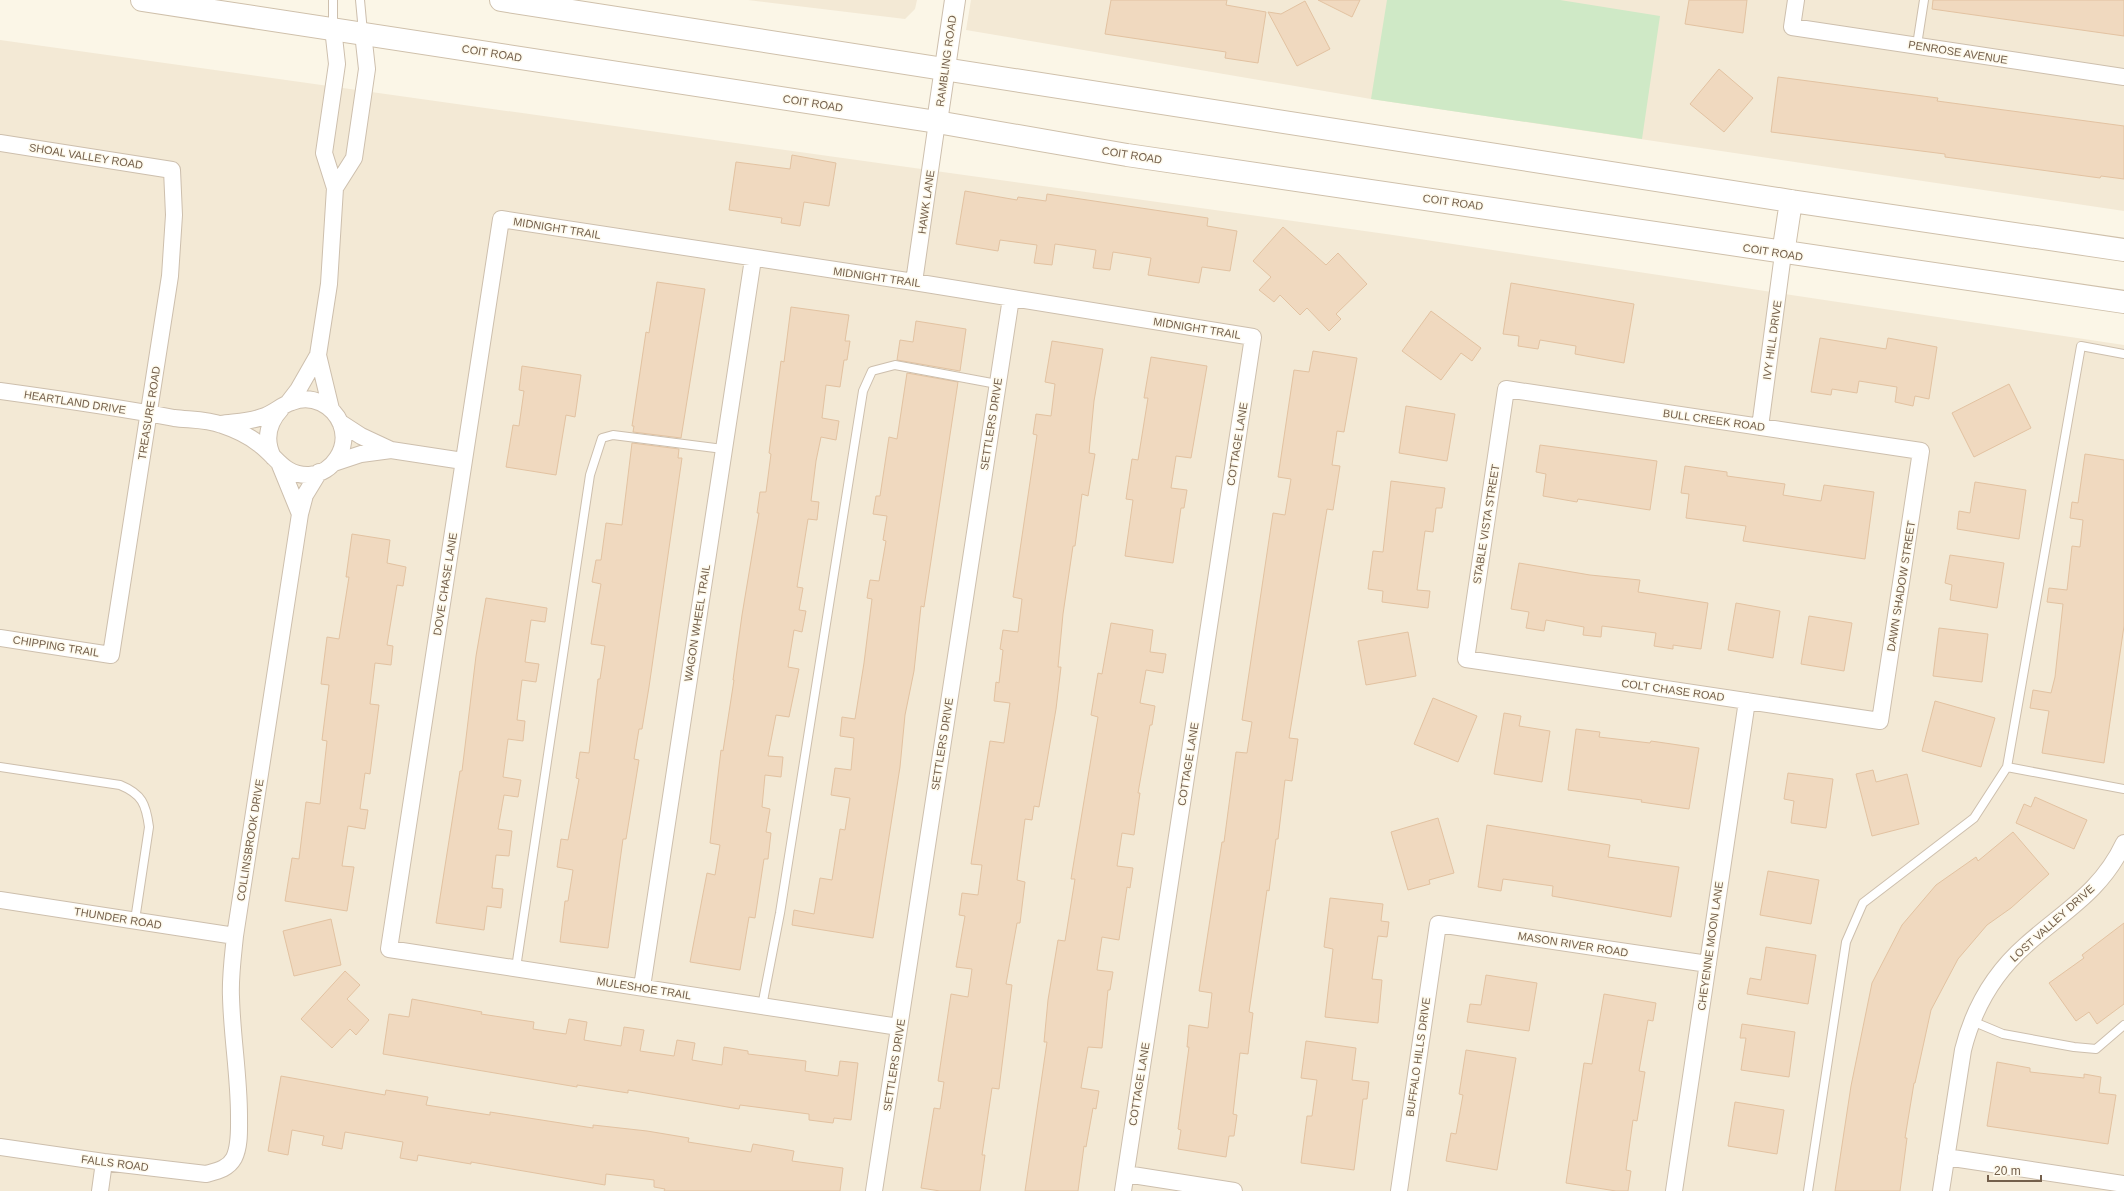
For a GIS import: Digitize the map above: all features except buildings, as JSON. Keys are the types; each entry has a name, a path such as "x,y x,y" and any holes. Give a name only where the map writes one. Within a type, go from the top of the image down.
{"main road":[{"name":"COIT ROAD","path":"142,0 333,28 937,122 1127,155 1349,189 1448,201 1783,254 2124,302"},
{"path":"502,0 1790,201 2124,250"},
{"path":"1783,254 1790,201"}],"street":[{"name":"RAMBLING ROAD","path":"937,122 955,0"},
{"name":"PENROSE AVENUE","path":"1796,0 1792,27 2124,76"},
{"name":"COLLINSBROOK DRIVE","path":"300,514 268,444 268,429 274,416 286,405 298,390 318,355 330,277 335,188 324,154 337,64 333,28"},
{"name":"COLLINSBROOK DRIVE","path":"335,188 354,158 367,69 363,33"},
{"name":"HAWK LANE","path":"914,282 937,122"},
{"name":"SHOAL VALLEY ROAD","path":"0,144 172,170"},
{"name":"TREASURE ROAD","path":"111,655 173,254 174,216 172,170"},
{"name":"MIDNIGHT TRAIL","path":"501,220 914,282 1253,337"},
{"name":"DOVE CHASE LANE","path":"389,949 501,220"},
{"name":"IVY HILL DRIVE","path":"1760,427 1783,254"},
{"name":"WAGON WHEEL TRAIL","path":"642,987 753,259"},
{"name":"SETTLERS DRIVE","path":"874,1191 1011,298"},
{"name":"COTTAGE LANE","path":"1123,1191 1253,337"},
{"name":"COLLINSBROOK DRIVE","path":"228,1165 235,1157 239,1136 239,1085 231,997 235,936 300,514 305,495 343,445 344,433 336,416 318,355"},
{"name":"BULL CREEK ROAD","path":"1506,390 1921,452"},
{"name":"STABLE VISTA STREET","path":"1466,659 1506,390"},
{"name":"HEARTLAND DRIVE","path":"0,391 221,424 263,417 286,405 302,399 314,400 361,436 391,450"},
{"name":"HEARTLAND DRIVE","path":"221,424 256,442 288,471 300,474 327,468 361,454 391,450 463,461"},
{"name":"DAWN SHADOW STREET","path":"1880,721 1921,452"},
{"name":"CHIPPING TRAIL","path":"0,638 111,655"},
{"name":"COLT CHASE ROAD","path":"1466,659 1880,721"},
{"name":"CHEYENNE MOON LANE","path":"1674,1191 1747,701"},
{"name":"LOST VALLEY DRIVE","path":"1941,1191 1960,1066 1972,1021 1989,988 2008,963 2025,945 2078,904 2091,891 2114,861 2124,843"},
{"name":"THUNDER ROAD","path":"0,900 235,936"},
{"name":"MASON RIVER ROAD","path":"1438,924 1708,964"},
{"name":"BUFFALO HILLS DRIVE","path":"1399,1191 1438,924"},
{"name":"MULESHOE TRAIL","path":"389,949 899,1027"},
{"name":"FALLS ROAD","path":"0,1147 104,1162 206,1174 218,1171 228,1165"},
{"path":"1946,1157 2124,1184"},
{"path":"100,1191 104,1162"},
{"path":"1126,1174 1234,1191"}],"lane":[{"path":"333,0 333,28"},
{"path":"360,0 363,33"},
{"path":"1917,45 1924,0"},
{"path":"1808,1191 1846,942 1863,903 1974,818 2007,767 2081,346 2124,354"},
{"path":"762,1006 780,913 862,391 872,371 895,365 997,384"},
{"path":"516,968 590,475 598,448 602,438 613,435 723,449"},
{"path":"0,767 120,785 132,790 142,800 147,812 149,827 135,920"},
{"path":"2007,767 2124,789"},
{"path":"1972,1021 2003,1034 2074,1047 2096,1048 2124,1025"}],"shaded area":[{"path":"748,0 917,0 915,9 905,19"},
{"path":"971,0 2124,0 2124,211 1371,99 966,30"},
{"path":"0,40 1393,235 2124,345 2124,1191 0,1191"}],"green space":[{"path":"1387,0 1560,0 1660,16 1642,139 1371,99"}]}
